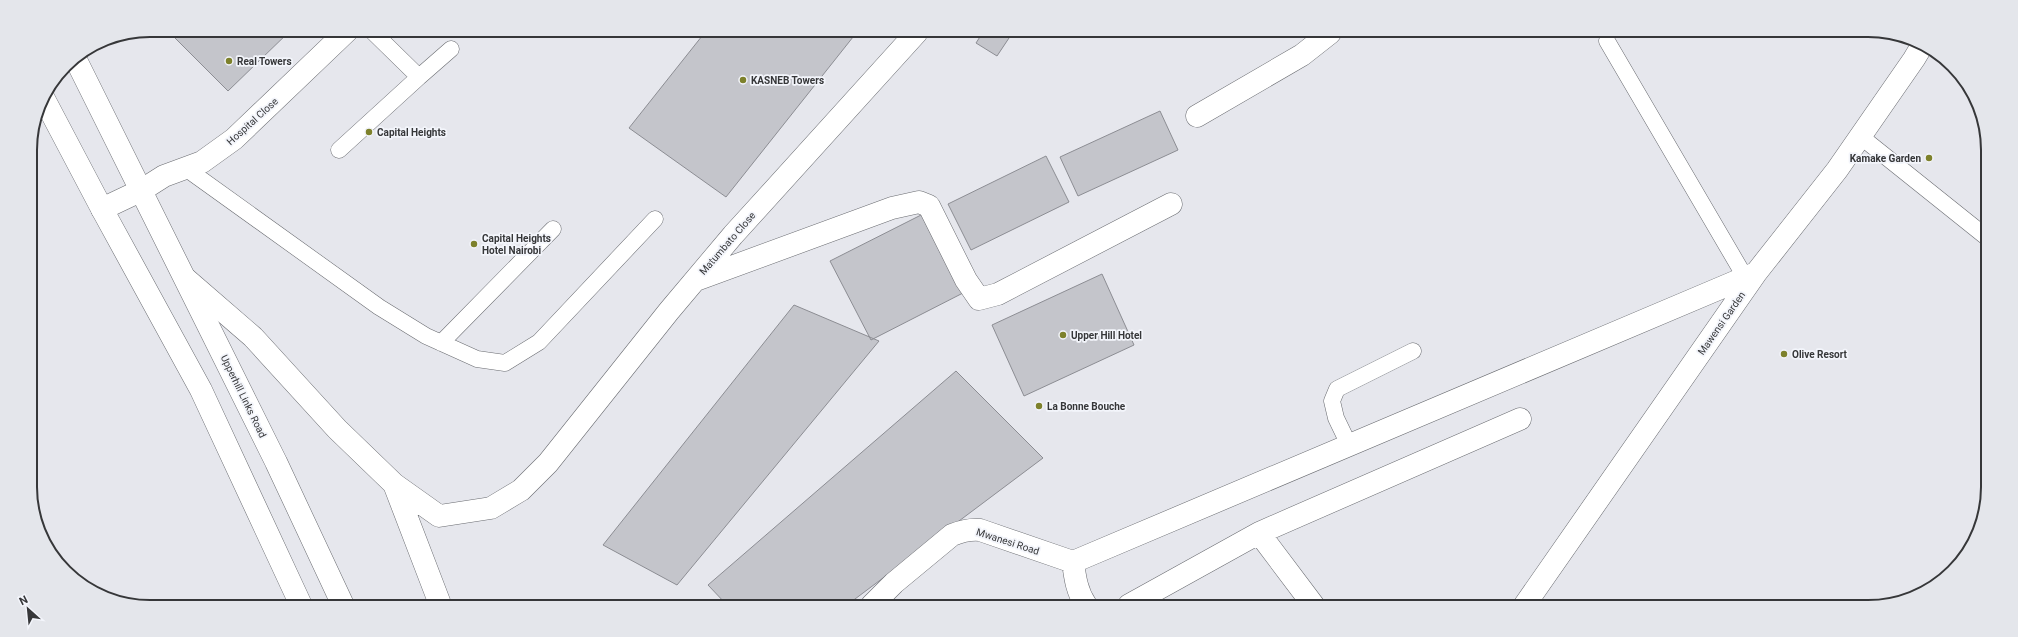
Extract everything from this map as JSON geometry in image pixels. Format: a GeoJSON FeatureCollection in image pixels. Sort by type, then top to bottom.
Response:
{"type":"FeatureCollection","features":[{"type":"Feature","properties":{"kind":"street","name":"Hospital Close"},"geometry":{"type":"LineString","coordinates":[[102,209],[142,190],[157,180],[184,167],[202,162],[234,139],[341,37]]}},
{"type":"Feature","properties":{"kind":"street","name":"Matumbato Close"},"geometry":{"type":"LineString","coordinates":[[186,278],[253,337],[338,429],[394,484],[439,516],[490,508],[521,490],[548,463],[695,280],[913,37]]}},
{"type":"Feature","properties":{"kind":"street"},"geometry":{"type":"LineString","coordinates":[[1197,116],[1302,55],[1325,37]]}},
{"type":"Feature","properties":{"kind":"street","name":"Mawensi Garden"},"geometry":{"type":"LineString","coordinates":[[1528,600],[1750,275],[1837,170],[1920,50]]}},
{"type":"Feature","properties":{"kind":"street"},"geometry":{"type":"LineString","coordinates":[[78,63],[142,190]]}},
{"type":"Feature","properties":{"kind":"street"},"geometry":{"type":"LineString","coordinates":[[47,105],[201,390],[299,600]]}},
{"type":"Feature","properties":{"kind":"street","name":"Upperhill Links Road"},"geometry":{"type":"LineString","coordinates":[[142,190],[276,462],[340,600]]}},
{"type":"Feature","properties":{"kind":"street"},"geometry":{"type":"LineString","coordinates":[[695,280],[892,208],[919,202],[930,206],[966,280],[979,299],[998,294],[1171,204]]}},
{"type":"Feature","properties":{"kind":"street"},"geometry":{"type":"LineString","coordinates":[[1082,600],[1075,581],[1073,562],[1750,275]]}},
{"type":"Feature","properties":{"kind":"street"},"geometry":{"type":"LineString","coordinates":[[1138,600],[1259,533],[1520,419]]}},
{"type":"Feature","properties":{"kind":"street"},"geometry":{"type":"LineString","coordinates":[[394,484],[438,600]]}},
{"type":"Feature","properties":{"kind":"street","name":"Mwanesi Road"},"geometry":{"type":"LineString","coordinates":[[877,600],[894,583],[952,535],[972,529],[980,530],[1073,562]]}},
{"type":"Feature","properties":{"kind":"street"},"geometry":{"type":"LineString","coordinates":[[1259,533],[1309,600]]}},
{"type":"Feature","properties":{"kind":"lane"},"geometry":{"type":"LineString","coordinates":[[379,37],[419,78]]}},
{"type":"Feature","properties":{"kind":"lane"},"geometry":{"type":"LineString","coordinates":[[1608,42],[1750,275]]}},
{"type":"Feature","properties":{"kind":"lane"},"geometry":{"type":"LineString","coordinates":[[339,150],[451,49]]}},
{"type":"Feature","properties":{"kind":"lane"},"geometry":{"type":"LineString","coordinates":[[1860,136],[1981,233]]}},
{"type":"Feature","properties":{"kind":"lane"},"geometry":{"type":"LineString","coordinates":[[184,167],[379,307],[426,336],[441,344],[477,358],[505,363],[539,342],[655,219]]}},
{"type":"Feature","properties":{"kind":"lane"},"geometry":{"type":"LineString","coordinates":[[441,344],[553,229]]}},
{"type":"Feature","properties":{"kind":"lane"},"geometry":{"type":"LineString","coordinates":[[1349,445],[1336,418],[1332,401],[1337,389],[1413,351]]}},
{"type":"Feature","properties":{"kind":"building","name":"Real Towers"},"geometry":{"type":"Polygon","coordinates":[[[174,37],[284,37],[228,91],[174,37]]]}},
{"type":"Feature","properties":{"kind":"building","name":"KASNEB Towers"},"geometry":{"type":"Polygon","coordinates":[[[701,37],[853,37],[726,197],[629,128],[701,37]]]}},
{"type":"Feature","properties":{"kind":"building"},"geometry":{"type":"Polygon","coordinates":[[[980,37],[1010,37],[997,56],[976,43],[980,37]]]}},
{"type":"Feature","properties":{"kind":"building"},"geometry":{"type":"Polygon","coordinates":[[[1160,111],[1178,150],[1078,196],[1060,157],[1160,111]]]}},
{"type":"Feature","properties":{"kind":"building"},"geometry":{"type":"Polygon","coordinates":[[[1046,156],[1069,202],[971,250],[948,204],[1046,156]]]}},
{"type":"Feature","properties":{"kind":"building"},"geometry":{"type":"Polygon","coordinates":[[[923,214],[963,293],[871,340],[830,261],[923,214]]]}},
{"type":"Feature","properties":{"kind":"building","name":"Upper Hill Hotel"},"geometry":{"type":"Polygon","coordinates":[[[1102,274],[1134,345],[1024,396],[992,325],[1102,274]]]}},
{"type":"Feature","properties":{"kind":"building"},"geometry":{"type":"Polygon","coordinates":[[[794,305],[879,341],[677,585],[603,545],[794,305]]]}},
{"type":"Feature","properties":{"kind":"building"},"geometry":{"type":"Polygon","coordinates":[[[956,371],[1043,458],[854,600],[722,600],[708,585],[956,371]]]}},
{"type":"Feature","properties":{"kind":"place","name":"Real Towers"},"geometry":{"type":"Point","coordinates":[229,61]}},
{"type":"Feature","properties":{"kind":"place","name":"KASNEB Towers"},"geometry":{"type":"Point","coordinates":[743,80]}},
{"type":"Feature","properties":{"kind":"place","name":"Capital Heights"},"geometry":{"type":"Point","coordinates":[369,132]}},
{"type":"Feature","properties":{"kind":"place","name":"Kamake Garden"},"geometry":{"type":"Point","coordinates":[1929,158]}},
{"type":"Feature","properties":{"kind":"place","name":"Capital Heights Hotel Nairobi"},"geometry":{"type":"Point","coordinates":[474,244]}},
{"type":"Feature","properties":{"kind":"place","name":"Upper Hill Hotel"},"geometry":{"type":"Point","coordinates":[1063,335]}},
{"type":"Feature","properties":{"kind":"place","name":"Olive Resort"},"geometry":{"type":"Point","coordinates":[1784,354]}},
{"type":"Feature","properties":{"kind":"place","name":"La Bonne Bouche"},"geometry":{"type":"Point","coordinates":[1039,406]}}]}
